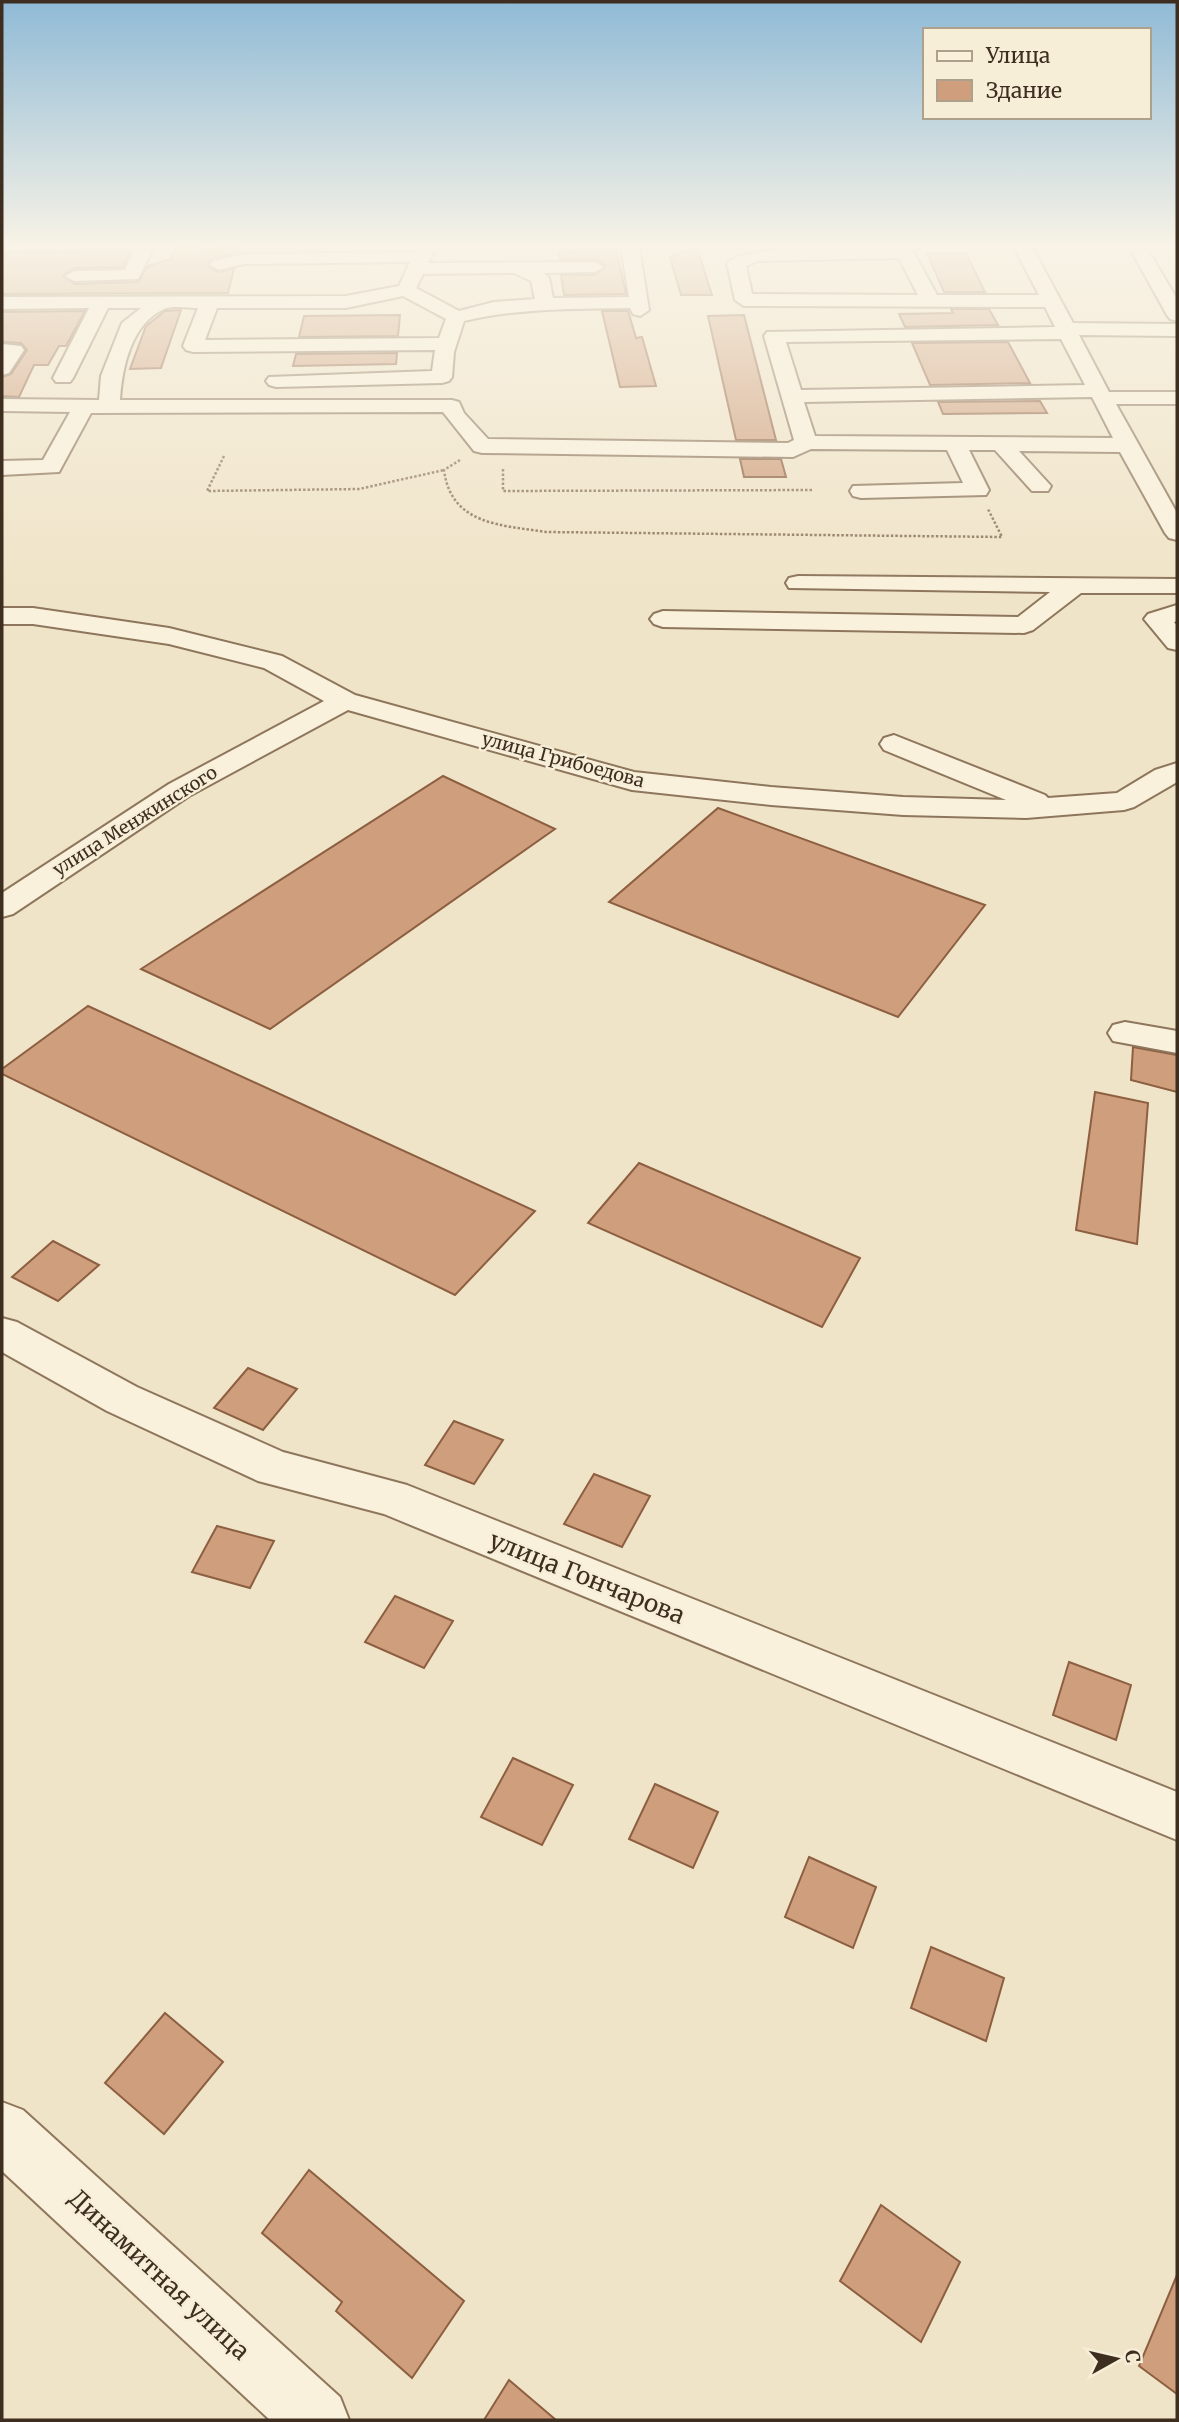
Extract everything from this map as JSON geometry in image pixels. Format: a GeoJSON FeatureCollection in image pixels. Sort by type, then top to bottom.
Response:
{"type":"FeatureCollection","features":[{"type":"Feature","properties":{"kind":"street"},"geometry":{"type":"LineString","coordinates":[[63,377],[72,360]]}},
{"type":"Feature","properties":{"kind":"street"},"geometry":{"type":"LineString","coordinates":[[114,392],[111,376],[117,360]]}},
{"type":"Feature","properties":{"kind":"street"},"geometry":{"type":"LineString","coordinates":[[445,360],[442,377],[454,414],[482,446],[793,450],[806,442],[1127,445]]}},
{"type":"Feature","properties":{"kind":"street"},"geometry":{"type":"LineString","coordinates":[[781,360],[806,442]]}},
{"type":"Feature","properties":{"kind":"street"},"geometry":{"type":"LineString","coordinates":[[1082,360],[1177,533]]}},
{"type":"Feature","properties":{"kind":"street"},"geometry":{"type":"LineString","coordinates":[[262,382],[442,377]]}},
{"type":"Feature","properties":{"kind":"street"},"geometry":{"type":"LineString","coordinates":[[2,405],[84,406],[114,392],[199,408],[452,405]]}},
{"type":"Feature","properties":{"kind":"street"},"geometry":{"type":"LineString","coordinates":[[792,396],[1100,394],[1177,398]]}},
{"type":"Feature","properties":{"kind":"street"},"geometry":{"type":"LineString","coordinates":[[2,468],[51,467],[84,406]]}},
{"type":"Feature","properties":{"kind":"street"},"geometry":{"type":"LineString","coordinates":[[861,491],[978,490],[955,443]]}},
{"type":"Feature","properties":{"kind":"street"},"geometry":{"type":"LineString","coordinates":[[1001,444],[1040,486]]}},
{"type":"Feature","properties":{"kind":"street"},"geometry":{"type":"LineString","coordinates":[[798,583],[1177,586]]}},
{"type":"Feature","properties":{"kind":"street"},"geometry":{"type":"LineString","coordinates":[[663,619],[1024,625],[1075,585]]}},
{"type":"Feature","properties":{"kind":"street"},"geometry":{"type":"LineString","coordinates":[[1177,613],[1157,619],[1177,642]]}},
{"type":"Feature","properties":{"kind":"street","name":"улица Грибоедова"},"geometry":{"type":"LineString","coordinates":[[2,616],[46,618],[169,636],[272,662],[345,701],[632,781],[771,796],[903,806],[1026,809],[1124,801],[1165,776],[1177,772]]}},
{"type":"Feature","properties":{"kind":"street","name":"улица Менжинского"},"geometry":{"type":"LineString","coordinates":[[2,907],[179,790],[345,701]]}},
{"type":"Feature","properties":{"kind":"street"},"geometry":{"type":"LineString","coordinates":[[894,744],[1050,807]]}},
{"type":"Feature","properties":{"kind":"street"},"geometry":{"type":"LineString","coordinates":[[1125,1033],[1177,1042]]}},
{"type":"Feature","properties":{"kind":"street","name":"улица Гончарова"},"geometry":{"type":"LineString","coordinates":[[2,1333],[122,1399],[274,1468],[391,1498],[1177,1816]]}},
{"type":"Feature","properties":{"kind":"street","name":"Динамитная улица"},"geometry":{"type":"LineString","coordinates":[[2,2131],[317,2420]]}},
{"type":"Feature","properties":{"kind":"path"},"geometry":{"type":"LineString","coordinates":[[224,456],[207,491],[359,489],[444,470],[482,446],[503,469],[503,491],[813,490]]}},
{"type":"Feature","properties":{"kind":"path"},"geometry":{"type":"LineString","coordinates":[[444,470],[448,494],[467,513],[499,524],[546,532],[1002,537],[978,490]]}},
{"type":"Feature","properties":{"kind":"building"},"geometry":{"type":"Polygon","coordinates":[[[20,360],[51,360],[48,365],[34,365],[19,397],[2,396],[2,377],[11,374],[20,360]]]}},
{"type":"Feature","properties":{"kind":"building"},"geometry":{"type":"Polygon","coordinates":[[[133,360],[164,360],[161,368],[130,369],[133,360]]]}},
{"type":"Feature","properties":{"kind":"building"},"geometry":{"type":"Polygon","coordinates":[[[294,360],[396,360],[396,364],[293,366],[294,360]]]}},
{"type":"Feature","properties":{"kind":"building"},"geometry":{"type":"Polygon","coordinates":[[[614,360],[649,360],[656,386],[620,387],[614,360]]]}},
{"type":"Feature","properties":{"kind":"building"},"geometry":{"type":"Polygon","coordinates":[[[718,360],[756,360],[776,440],[736,440],[718,360]]]}},
{"type":"Feature","properties":{"kind":"building"},"geometry":{"type":"Polygon","coordinates":[[[919,360],[1018,360],[1030,383],[930,385],[919,360]]]}},
{"type":"Feature","properties":{"kind":"building"},"geometry":{"type":"Polygon","coordinates":[[[1040,401],[1047,413],[943,414],[938,402],[1040,401]]]}},
{"type":"Feature","properties":{"kind":"building"},"geometry":{"type":"Polygon","coordinates":[[[740,459],[781,459],[786,477],[744,477],[740,459]]]}},
{"type":"Feature","properties":{"kind":"building"},"geometry":{"type":"Polygon","coordinates":[[[443,776],[555,829],[270,1029],[141,969],[443,776]]]}},
{"type":"Feature","properties":{"kind":"building"},"geometry":{"type":"Polygon","coordinates":[[[718,808],[985,905],[898,1017],[609,902],[718,808]]]}},
{"type":"Feature","properties":{"kind":"building"},"geometry":{"type":"Polygon","coordinates":[[[88,1006],[535,1211],[455,1295],[2,1074],[2,1069],[88,1006]]]}},
{"type":"Feature","properties":{"kind":"building"},"geometry":{"type":"Polygon","coordinates":[[[1133,1047],[1177,1055],[1177,1092],[1131,1080],[1133,1047]]]}},
{"type":"Feature","properties":{"kind":"building"},"geometry":{"type":"Polygon","coordinates":[[[1095,1092],[1148,1103],[1137,1244],[1076,1230],[1095,1092]]]}},
{"type":"Feature","properties":{"kind":"building"},"geometry":{"type":"Polygon","coordinates":[[[639,1163],[860,1258],[822,1327],[588,1223],[639,1163]]]}},
{"type":"Feature","properties":{"kind":"building"},"geometry":{"type":"Polygon","coordinates":[[[53,1241],[99,1265],[58,1301],[12,1277],[53,1241]]]}},
{"type":"Feature","properties":{"kind":"building"},"geometry":{"type":"Polygon","coordinates":[[[248,1368],[297,1389],[263,1430],[214,1408],[248,1368]]]}},
{"type":"Feature","properties":{"kind":"building"},"geometry":{"type":"Polygon","coordinates":[[[454,1421],[503,1440],[474,1484],[425,1465],[454,1421]]]}},
{"type":"Feature","properties":{"kind":"building"},"geometry":{"type":"Polygon","coordinates":[[[594,1474],[650,1496],[622,1547],[564,1524],[594,1474]]]}},
{"type":"Feature","properties":{"kind":"building"},"geometry":{"type":"Polygon","coordinates":[[[217,1526],[274,1541],[250,1588],[192,1572],[217,1526]]]}},
{"type":"Feature","properties":{"kind":"building"},"geometry":{"type":"Polygon","coordinates":[[[395,1596],[453,1621],[424,1668],[365,1642],[395,1596]]]}},
{"type":"Feature","properties":{"kind":"building"},"geometry":{"type":"Polygon","coordinates":[[[1069,1662],[1131,1685],[1116,1740],[1053,1715],[1069,1662]]]}},
{"type":"Feature","properties":{"kind":"building"},"geometry":{"type":"Polygon","coordinates":[[[513,1758],[573,1785],[542,1845],[481,1817],[513,1758]]]}},
{"type":"Feature","properties":{"kind":"building"},"geometry":{"type":"Polygon","coordinates":[[[655,1784],[718,1812],[693,1868],[629,1839],[655,1784]]]}},
{"type":"Feature","properties":{"kind":"building"},"geometry":{"type":"Polygon","coordinates":[[[809,1857],[876,1887],[853,1948],[785,1917],[809,1857]]]}},
{"type":"Feature","properties":{"kind":"building"},"geometry":{"type":"Polygon","coordinates":[[[931,1947],[1004,1978],[986,2041],[911,2008],[931,1947]]]}},
{"type":"Feature","properties":{"kind":"building"},"geometry":{"type":"Polygon","coordinates":[[[165,2013],[223,2062],[164,2134],[105,2083],[165,2013]]]}},
{"type":"Feature","properties":{"kind":"building"},"geometry":{"type":"Polygon","coordinates":[[[309,2170],[464,2301],[412,2378],[336,2311],[342,2302],[262,2233],[309,2170]]]}},
{"type":"Feature","properties":{"kind":"building"},"geometry":{"type":"Polygon","coordinates":[[[881,2205],[960,2262],[921,2342],[840,2281],[881,2205]]]}},
{"type":"Feature","properties":{"kind":"building"},"geometry":{"type":"Polygon","coordinates":[[[1177,2275],[1177,2394],[1139,2366],[1177,2275]]]}},
{"type":"Feature","properties":{"kind":"building"},"geometry":{"type":"Polygon","coordinates":[[[509,2380],[556,2420],[484,2420],[509,2380]]]}}]}
